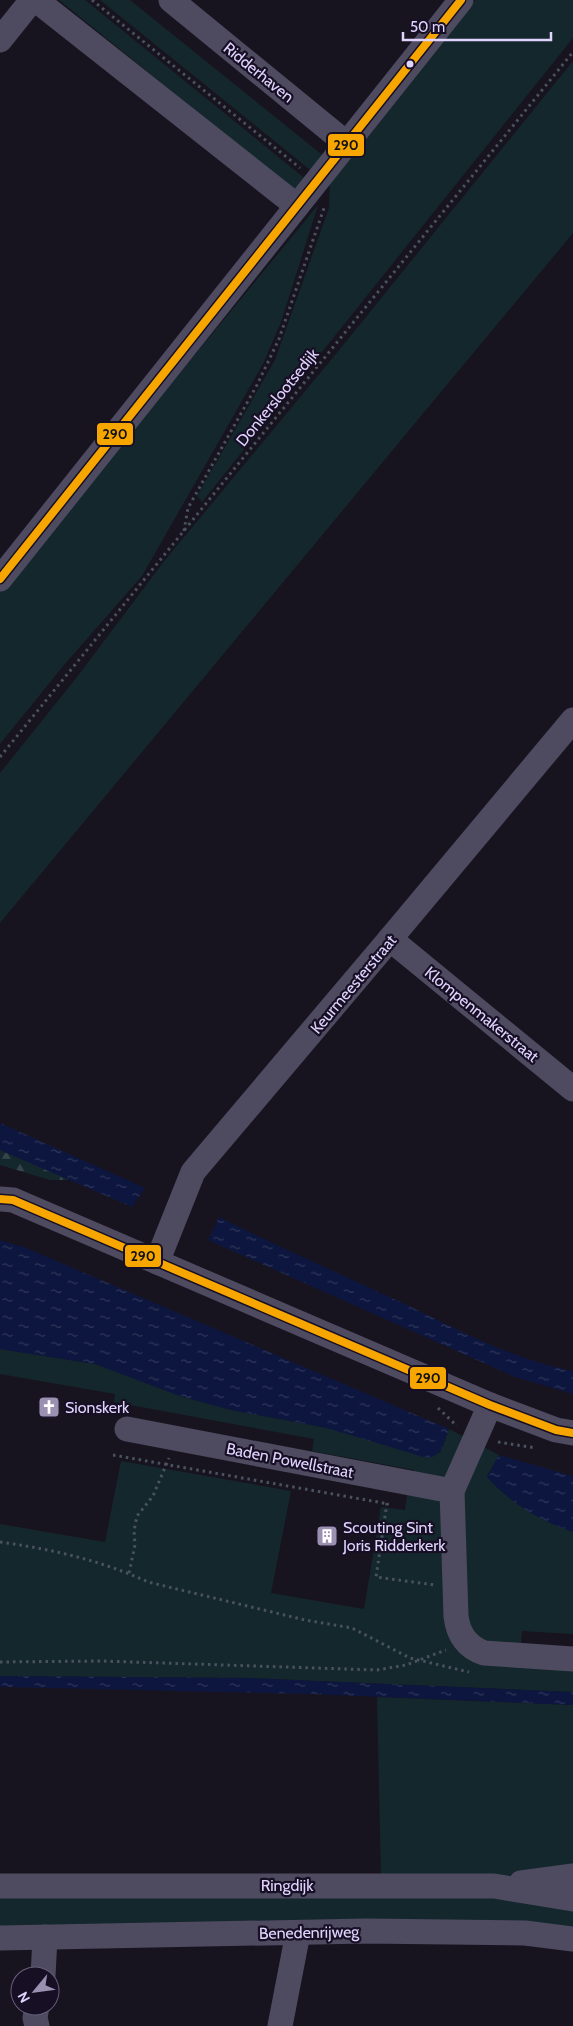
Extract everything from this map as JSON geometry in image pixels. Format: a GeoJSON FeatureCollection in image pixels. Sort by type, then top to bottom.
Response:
{"type":"FeatureCollection","features":[{"type":"Feature","properties":{"kind":"street"},"geometry":{"type":"LineString","coordinates":[[0,40],[34,0],[297,206]]}},
{"type":"Feature","properties":{"kind":"street","name":"Ridderhaven"},"geometry":{"type":"LineString","coordinates":[[171,0],[346,144]]}},
{"type":"Feature","properties":{"kind":"street"},"geometry":{"type":"LineString","coordinates":[[0,579],[461,0]]}},
{"type":"Feature","properties":{"kind":"street","name":"Keurmeesterstraat"},"geometry":{"type":"LineString","coordinates":[[157,1262],[193,1172],[573,720]]}},
{"type":"Feature","properties":{"kind":"street","name":"Klompenmakerstraat"},"geometry":{"type":"LineString","coordinates":[[390,940],[573,1089]]}},
{"type":"Feature","properties":{"kind":"street"},"geometry":{"type":"LineString","coordinates":[[0,1199],[12,1200],[490,1405],[556,1430],[573,1434]]}},
{"type":"Feature","properties":{"kind":"street"},"geometry":{"type":"LineString","coordinates":[[490,1405],[452,1492],[454,1588],[457,1624],[463,1638],[478,1651],[484,1653],[573,1659]]}},
{"type":"Feature","properties":{"kind":"street","name":"Baden Powellstraat"},"geometry":{"type":"LineString","coordinates":[[127,1429],[452,1492]]}},
{"type":"Feature","properties":{"kind":"street"},"geometry":{"type":"LineString","coordinates":[[494,1886],[573,1876]]}},
{"type":"Feature","properties":{"kind":"street","name":"Ringdijk"},"geometry":{"type":"LineString","coordinates":[[0,1886],[494,1886],[573,1899]]}},
{"type":"Feature","properties":{"kind":"street","name":"Benedenrijweg"},"geometry":{"type":"LineString","coordinates":[[0,1938],[366,1931],[525,1933],[573,1939]]}},
{"type":"Feature","properties":{"kind":"street"},"geometry":{"type":"LineString","coordinates":[[280,2026],[298,1933]]}},
{"type":"Feature","properties":{"kind":"street"},"geometry":{"type":"LineString","coordinates":[[44,1966],[45,1937]]}},
{"type":"Feature","properties":{"kind":"path","name":"Donkerslootsedijk"},"geometry":{"type":"LineString","coordinates":[[0,757],[573,52]]}},
{"type":"Feature","properties":{"kind":"path"},"geometry":{"type":"LineString","coordinates":[[129,1573],[135,1545],[134,1531],[137,1516],[142,1507],[153,1496],[167,1465],[172,1438]]}},
{"type":"Feature","properties":{"kind":"path"},"geometry":{"type":"LineString","coordinates":[[113,1455],[397,1505]]}},
{"type":"Feature","properties":{"kind":"path"},"geometry":{"type":"LineString","coordinates":[[387,1503],[376,1577],[454,1588]]}},
{"type":"Feature","properties":{"kind":"path"},"geometry":{"type":"LineString","coordinates":[[0,1542],[51,1549],[89,1559],[148,1582],[305,1620],[352,1628],[410,1658],[473,1673]]}},
{"type":"Feature","properties":{"kind":"path"},"geometry":{"type":"LineString","coordinates":[[0,1662],[101,1661],[377,1670],[406,1666],[444,1651],[463,1638]]}},
{"type":"Feature","properties":{"kind":"green space"},"geometry":{"type":"Polygon","coordinates":[[[59,0],[85,0],[308,181],[295,191],[59,0]]]}},
{"type":"Feature","properties":{"kind":"green space"},"geometry":{"type":"Polygon","coordinates":[[[100,0],[130,0],[326,158],[314,173],[100,0]]]}},
{"type":"Feature","properties":{"kind":"green space"},"geometry":{"type":"Polygon","coordinates":[[[475,0],[573,0],[573,38],[202,502],[197,496],[275,360],[329,208],[330,179],[475,0]]]}},
{"type":"Feature","properties":{"kind":"green space"},"geometry":{"type":"Polygon","coordinates":[[[573,61],[573,233],[0,923],[0,773],[77,677],[165,560],[340,349],[573,61]]]}},
{"type":"Feature","properties":{"kind":"green space"},"geometry":{"type":"Polygon","coordinates":[[[318,205],[281,322],[263,364],[142,576],[64,665],[0,744],[0,592],[318,205]]]}},
{"type":"Feature","properties":{"kind":"green space"},"geometry":{"type":"Polygon","coordinates":[[[0,1150],[70,1180],[50,1180],[0,1165],[0,1150]]]}},
{"type":"Feature","properties":{"kind":"green space"},"geometry":{"type":"Polygon","coordinates":[[[0,1349],[95,1364],[180,1396],[231,1410],[327,1428],[440,1453],[449,1429],[499,1455],[487,1476],[496,1486],[526,1510],[573,1532],[573,1634],[522,1631],[521,1643],[573,1647],[573,1692],[249,1678],[0,1676],[0,1524],[105,1542],[121,1461],[291,1491],[271,1593],[364,1609],[381,1507],[405,1510],[408,1489],[414,1470],[312,1451],[314,1439],[114,1402],[115,1394],[0,1374],[0,1349]]]}},
{"type":"Feature","properties":{"kind":"green space"},"geometry":{"type":"Polygon","coordinates":[[[377,1697],[573,1705],[573,1893],[381,1877],[377,1697]]]}},
{"type":"Feature","properties":{"kind":"green space"},"geometry":{"type":"Polygon","coordinates":[[[434,1891],[573,1906],[573,1931],[0,1928],[0,1895],[434,1891]]]}},
{"type":"Feature","properties":{"kind":"water"},"geometry":{"type":"Polygon","coordinates":[[[0,1123],[145,1188],[132,1207],[0,1150],[0,1123]]]}},
{"type":"Feature","properties":{"kind":"water"},"geometry":{"type":"Polygon","coordinates":[[[219,1217],[481,1341],[549,1366],[573,1371],[573,1394],[515,1377],[208,1240],[219,1217]]]}},
{"type":"Feature","properties":{"kind":"water"},"geometry":{"type":"Polygon","coordinates":[[[0,1240],[24,1247],[449,1429],[442,1448],[432,1457],[427,1458],[327,1428],[231,1410],[180,1396],[95,1364],[0,1349],[0,1240]]]}},
{"type":"Feature","properties":{"kind":"water"},"geometry":{"type":"Polygon","coordinates":[[[499,1455],[573,1476],[573,1532],[537,1517],[526,1510],[487,1477],[499,1455]]]}},
{"type":"Feature","properties":{"kind":"water"},"geometry":{"type":"Polygon","coordinates":[[[0,1676],[249,1678],[573,1692],[573,1705],[311,1694],[0,1687],[0,1676]]]}},
{"type":"Feature","properties":{"kind":"transit line","name":"290"},"geometry":{"type":"LineString","coordinates":[[0,579],[461,0]]}},
{"type":"Feature","properties":{"kind":"transit line","name":"290"},"geometry":{"type":"LineString","coordinates":[[0,1199],[13,1200],[490,1405],[556,1430],[573,1433]]}},
{"type":"Feature","properties":{"kind":"place","name":"Sionskerk"},"geometry":{"type":"Point","coordinates":[49,1407]}},
{"type":"Feature","properties":{"kind":"place","name":"Scouting Sint Joris Ridderkerk"},"geometry":{"type":"Point","coordinates":[327,1536]}}]}
